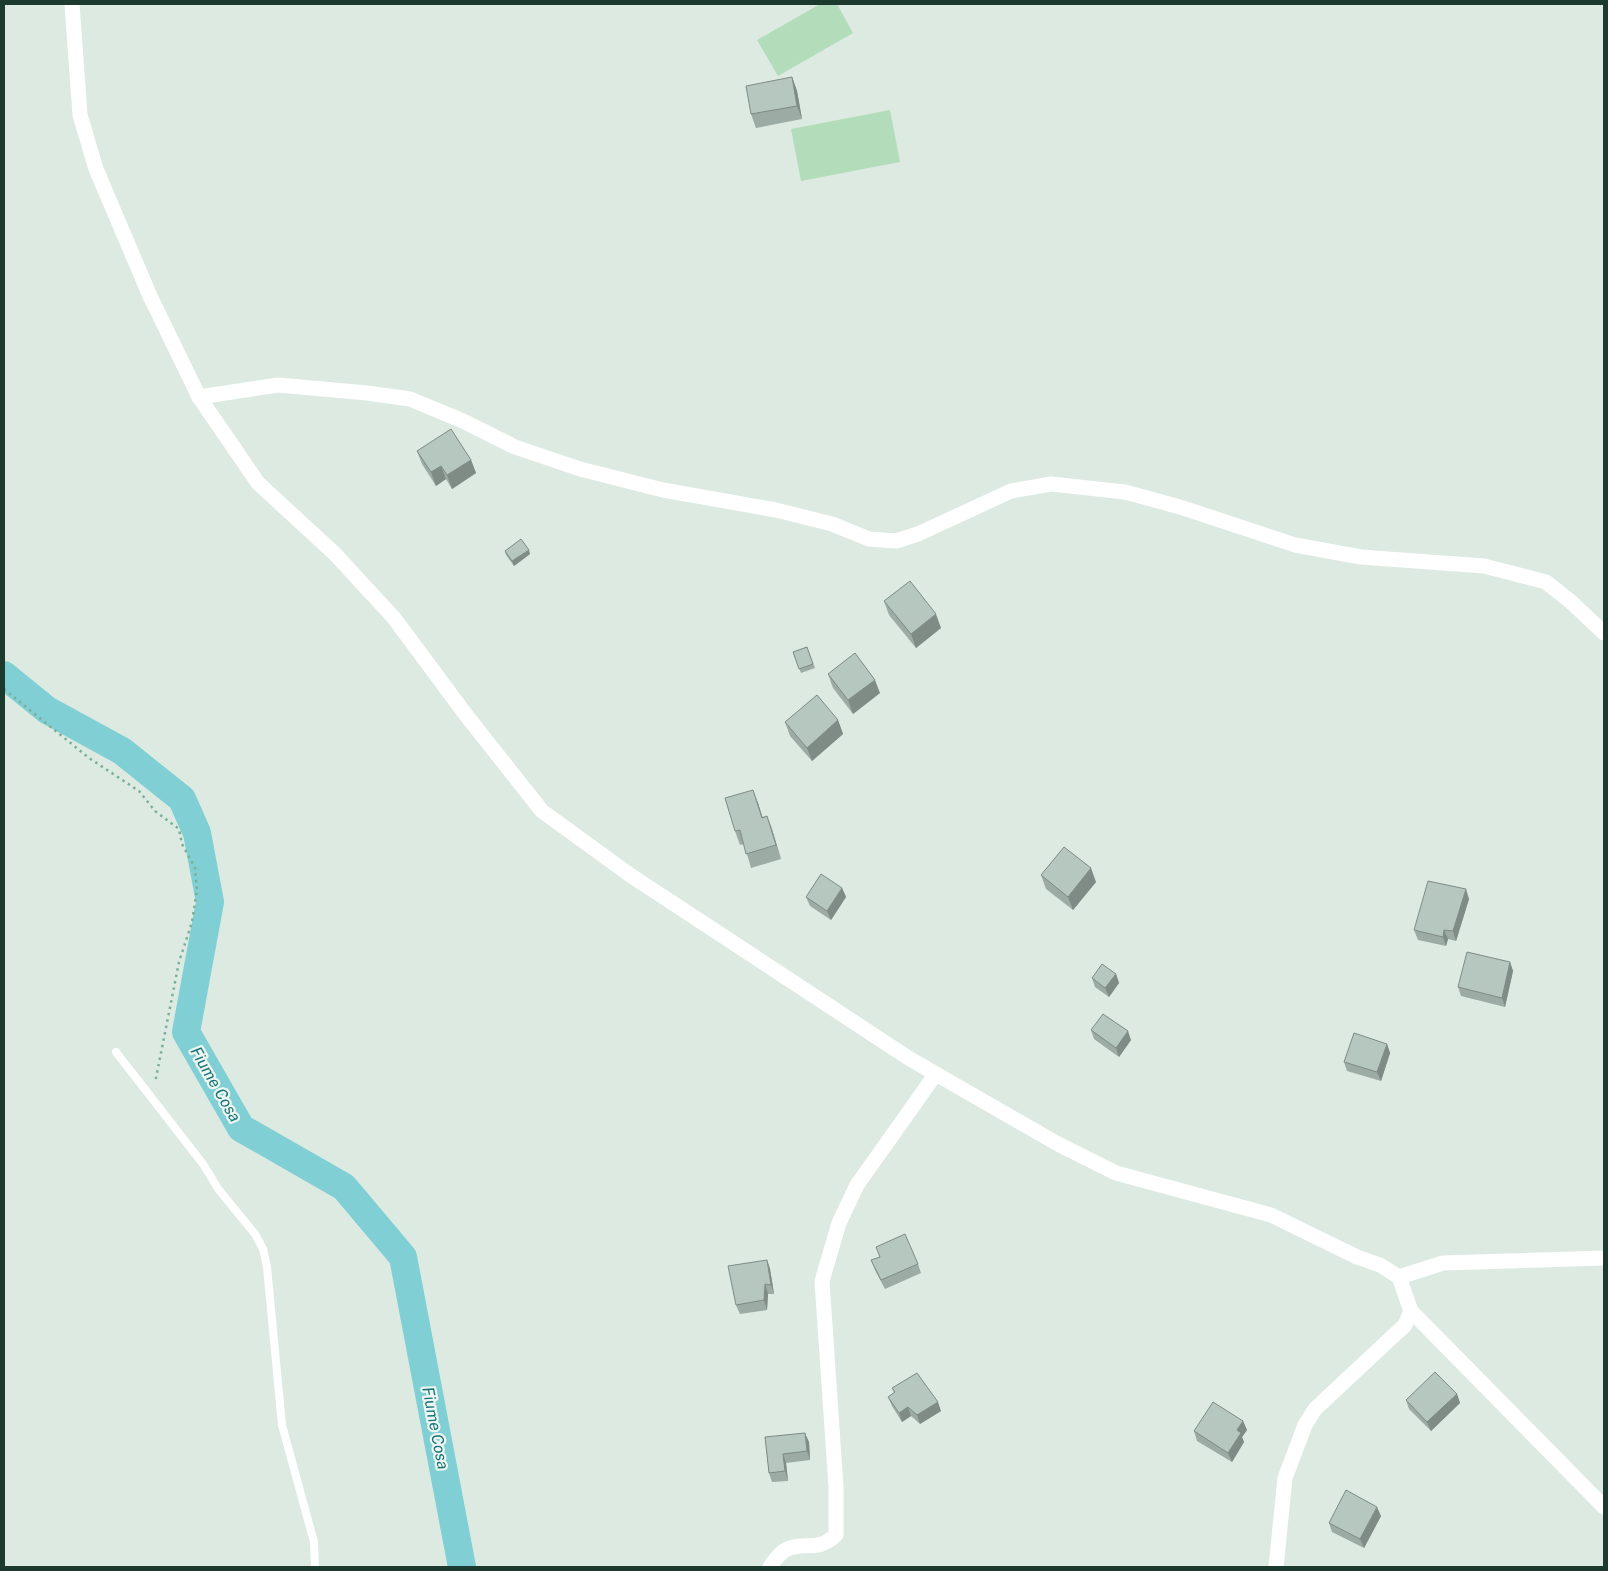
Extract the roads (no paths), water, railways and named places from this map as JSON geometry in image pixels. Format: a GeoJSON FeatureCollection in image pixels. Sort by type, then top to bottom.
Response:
{"type":"FeatureCollection","features":[{"type":"Feature","properties":{"kind":"street"},"geometry":{"type":"LineString","coordinates":[[72,4],[80,115],[96,168],[153,302],[199,397],[258,483],[335,554],[394,618],[466,715],[542,811],[630,875],[935,1075],[1058,1144],[1116,1173],[1272,1214],[1357,1257],[1380,1265],[1399,1277],[1411,1311],[1604,1507]]}},
{"type":"Feature","properties":{"kind":"street"},"geometry":{"type":"LineString","coordinates":[[199,397],[278,385],[410,399],[463,421],[516,447],[580,469],[663,490],[776,510],[832,524],[869,538],[896,541],[918,534],[1010,490],[1051,484],[1125,492],[1295,545],[1361,557],[1484,566],[1546,582],[1570,601],[1604,633]]}},
{"type":"Feature","properties":{"kind":"street"},"geometry":{"type":"LineString","coordinates":[[770,1567],[778,1556],[787,1549],[821,1546],[836,1535],[836,1487],[822,1281],[839,1223],[858,1184],[870,1164],[935,1075]]}},
{"type":"Feature","properties":{"kind":"street"},"geometry":{"type":"LineString","coordinates":[[1399,1277],[1443,1263],[1604,1258]]}},
{"type":"Feature","properties":{"kind":"street"},"geometry":{"type":"LineString","coordinates":[[1276,1567],[1285,1478],[1305,1425],[1315,1409],[1405,1325],[1411,1311]]}},
{"type":"Feature","properties":{"kind":"lane"},"geometry":{"type":"LineString","coordinates":[[116,1052],[204,1164],[219,1190],[255,1234],[263,1249],[270,1287],[282,1425],[314,1542],[316,1567]]}},
{"type":"Feature","properties":{"kind":"waterway","name":"Fiume Cosa"},"geometry":{"type":"LineString","coordinates":[[4,675],[47,710],[122,751],[182,799],[197,833],[210,902],[186,1032],[241,1128],[344,1187],[403,1257],[462,1567]]}}]}
